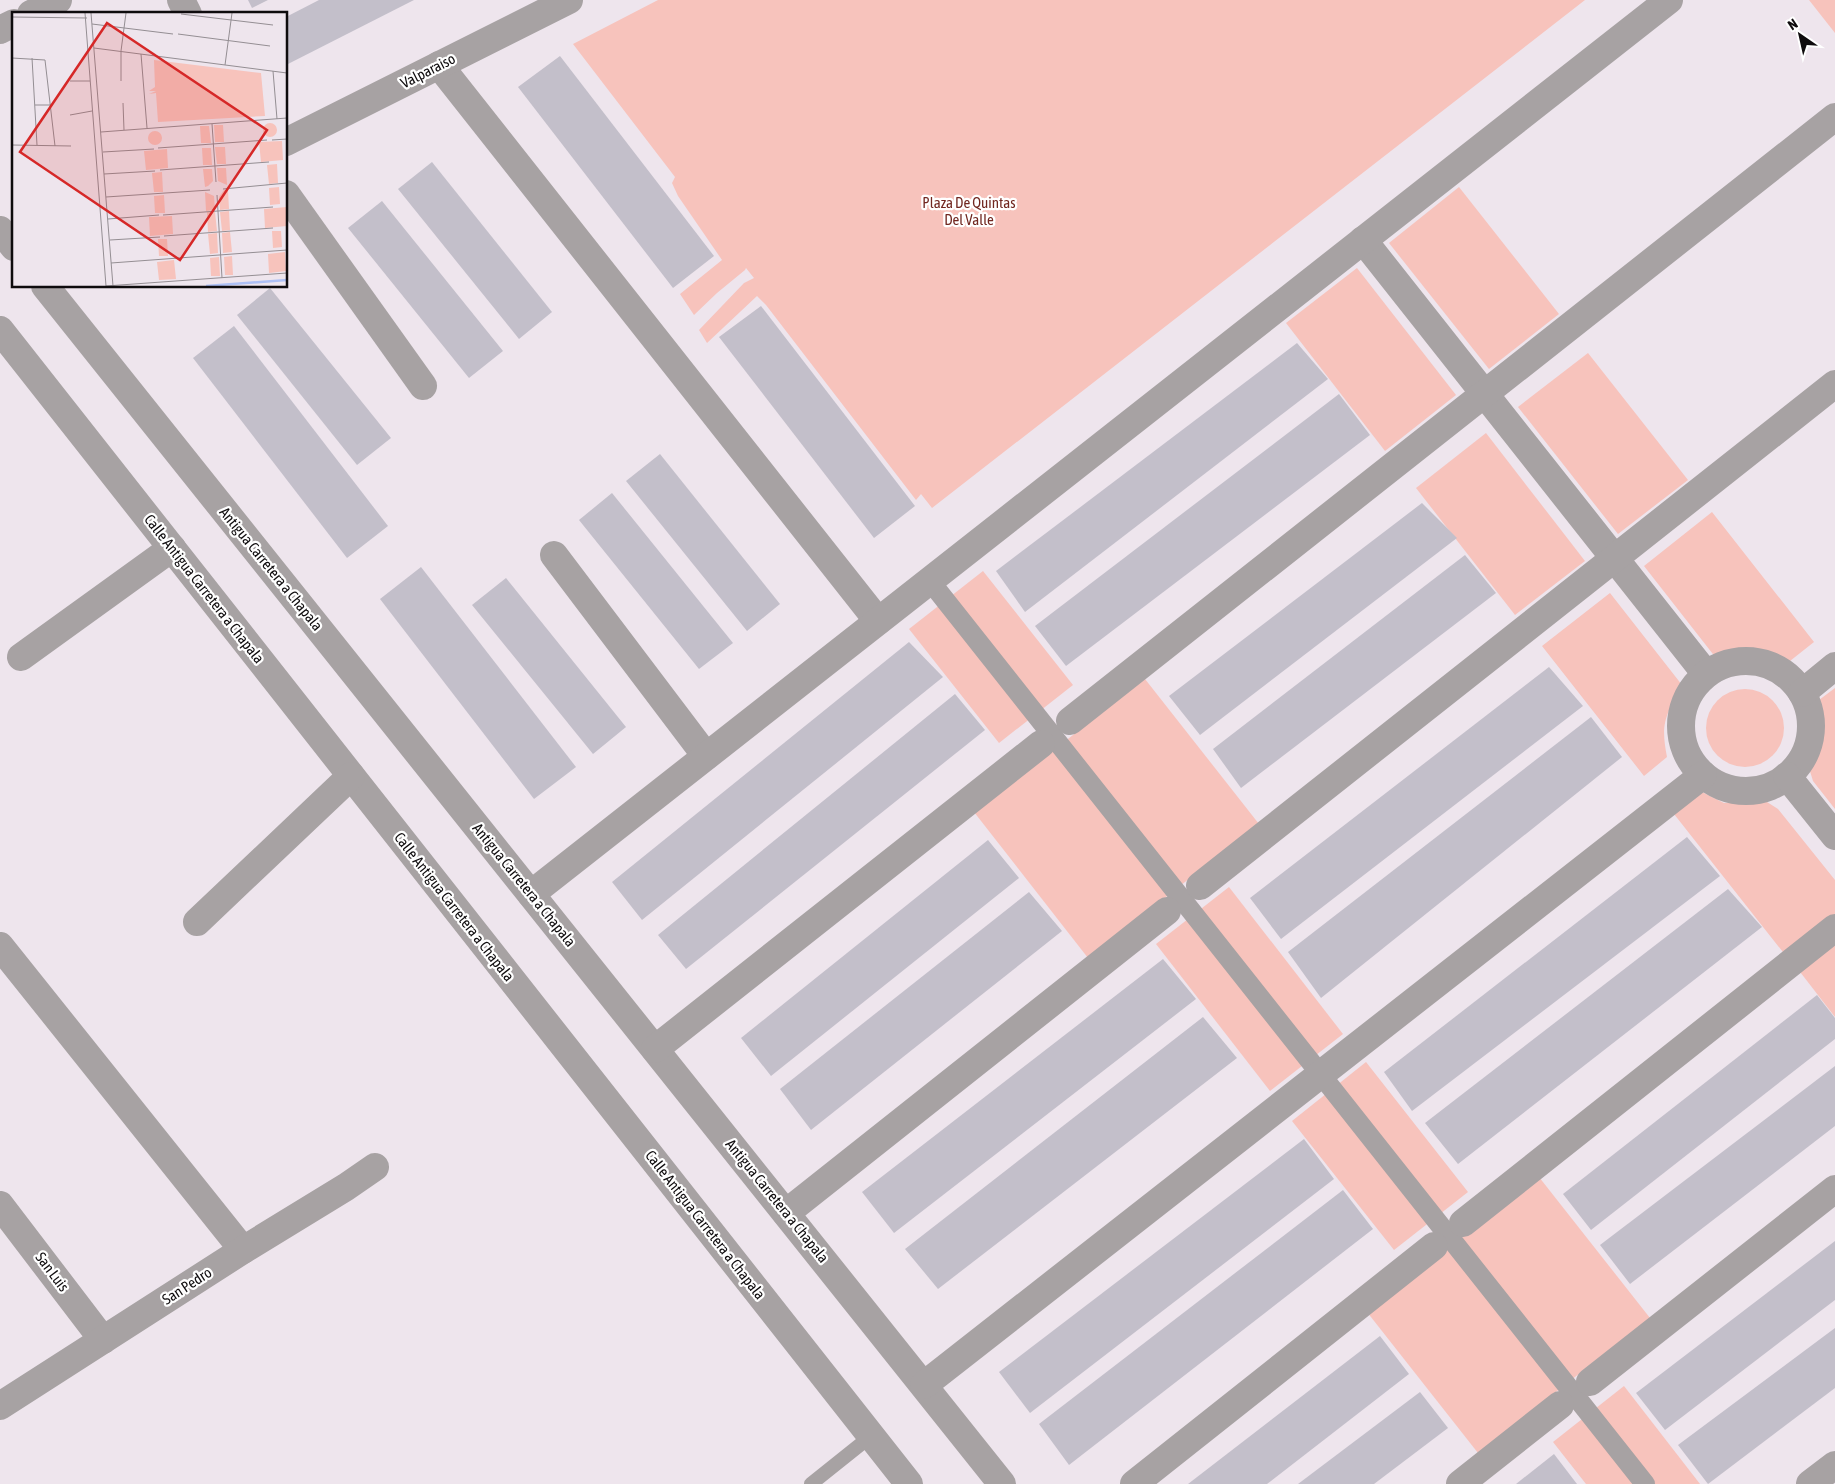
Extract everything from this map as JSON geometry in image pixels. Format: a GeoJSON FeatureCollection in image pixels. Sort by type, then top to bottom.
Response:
{"type":"FeatureCollection","features":[{"type":"Feature","properties":{"kind":"street"},"geometry":{"type":"LineString","coordinates":[[35,12],[58,0]]}},
{"type":"Feature","properties":{"kind":"street"},"geometry":{"type":"LineString","coordinates":[[181,0],[187,12]]}},
{"type":"Feature","properties":{"kind":"street","name":"Valparaiso"},"geometry":{"type":"LineString","coordinates":[[288,141],[569,0]]}},
{"type":"Feature","properties":{"kind":"street"},"geometry":{"type":"LineString","coordinates":[[531,894],[1669,0]]}},
{"type":"Feature","properties":{"kind":"street"},"geometry":{"type":"LineString","coordinates":[[0,30],[12,24]]}},
{"type":"Feature","properties":{"kind":"street"},"geometry":{"type":"LineString","coordinates":[[439,66],[878,622]]}},
{"type":"Feature","properties":{"kind":"street"},"geometry":{"type":"LineString","coordinates":[[1070,721],[1835,117]]}},
{"type":"Feature","properties":{"kind":"street"},"geometry":{"type":"LineString","coordinates":[[288,197],[423,386]]}},
{"type":"Feature","properties":{"kind":"street"},"geometry":{"type":"LineString","coordinates":[[0,230],[12,245]]}},
{"type":"Feature","properties":{"kind":"street"},"geometry":{"type":"LineString","coordinates":[[1363,240],[1706,674]]}},
{"type":"Feature","properties":{"kind":"street","name":"Antigua Carretera a Chapala"},"geometry":{"type":"LineString","coordinates":[[47,288],[1002,1484]]}},
{"type":"Feature","properties":{"kind":"street","name":"Calle Antigua Carretera a Chapala"},"geometry":{"type":"LineString","coordinates":[[0,330],[909,1484]]}},
{"type":"Feature","properties":{"kind":"street"},"geometry":{"type":"LineString","coordinates":[[1200,886],[1835,384]]}},
{"type":"Feature","properties":{"kind":"street"},"geometry":{"type":"LineString","coordinates":[[20,657],[172,548]]}},
{"type":"Feature","properties":{"kind":"street"},"geometry":{"type":"LineString","coordinates":[[554,554],[706,756]]}},
{"type":"Feature","properties":{"kind":"street"},"geometry":{"type":"LineString","coordinates":[[930,581],[1645,1484]]}},
{"type":"Feature","properties":{"kind":"street"},"geometry":{"type":"LineString","coordinates":[[1748,661],[1762,663],[1788,676],[1802,693],[1809,710],[1811,728],[1807,746],[1799,762],[1787,776],[1771,785],[1753,790],[1735,790],[1718,784],[1703,775],[1690,760],[1682,743],[1680,724],[1684,705],[1693,688],[1706,674],[1726,664],[1748,661]]}},
{"type":"Feature","properties":{"kind":"street"},"geometry":{"type":"LineString","coordinates":[[1802,693],[1835,666]]}},
{"type":"Feature","properties":{"kind":"street"},"geometry":{"type":"LineString","coordinates":[[655,1049],[1041,744]]}},
{"type":"Feature","properties":{"kind":"street"},"geometry":{"type":"LineString","coordinates":[[924,1385],[1703,775]]}},
{"type":"Feature","properties":{"kind":"street"},"geometry":{"type":"LineString","coordinates":[[197,922],[350,776]]}},
{"type":"Feature","properties":{"kind":"street"},"geometry":{"type":"LineString","coordinates":[[1787,776],[1835,836]]}},
{"type":"Feature","properties":{"kind":"street"},"geometry":{"type":"LineString","coordinates":[[786,1213],[1167,911]]}},
{"type":"Feature","properties":{"kind":"street"},"geometry":{"type":"LineString","coordinates":[[1463,1223],[1835,928]]}},
{"type":"Feature","properties":{"kind":"street"},"geometry":{"type":"LineString","coordinates":[[0,946],[244,1250]]}},
{"type":"Feature","properties":{"kind":"street","name":"San Pedro"},"geometry":{"type":"LineString","coordinates":[[0,1406],[244,1250],[328,1199],[375,1167]]}},
{"type":"Feature","properties":{"kind":"street"},"geometry":{"type":"LineString","coordinates":[[1590,1382],[1835,1189]]}},
{"type":"Feature","properties":{"kind":"street","name":"San Luis"},"geometry":{"type":"LineString","coordinates":[[0,1205],[103,1340]]}},
{"type":"Feature","properties":{"kind":"street"},"geometry":{"type":"LineString","coordinates":[[1134,1484],[1434,1246]]}},
{"type":"Feature","properties":{"kind":"street"},"geometry":{"type":"LineString","coordinates":[[1460,1484],[1560,1405]]}},
{"type":"Feature","properties":{"kind":"street"},"geometry":{"type":"LineString","coordinates":[[1810,1484],[1835,1465]]}},
{"type":"Feature","properties":{"kind":"lane"},"geometry":{"type":"LineString","coordinates":[[811,1484],[871,1436]]}},
{"type":"Feature","properties":{"kind":"green space","name":"Plaza De Quintas Del Valle"},"geometry":{"type":"Polygon","coordinates":[[[658,0],[1585,0],[932,508],[921,494],[916,500],[766,305],[757,296],[707,343],[699,330],[744,283],[754,278],[746,268],[694,315],[680,294],[722,260],[678,196],[672,183],[675,177],[573,44],[658,0]]]}},
{"type":"Feature","properties":{"kind":"green space"},"geometry":{"type":"Polygon","coordinates":[[[1809,0],[1835,0],[1835,33],[1809,0]]]}},
{"type":"Feature","properties":{"kind":"green space"},"geometry":{"type":"Polygon","coordinates":[[[1459,187],[1559,314],[1489,369],[1389,243],[1459,187]]]}},
{"type":"Feature","properties":{"kind":"green space"},"geometry":{"type":"Polygon","coordinates":[[[1357,268],[1456,395],[1385,451],[1286,323],[1357,268]]]}},
{"type":"Feature","properties":{"kind":"green space"},"geometry":{"type":"Polygon","coordinates":[[[1588,353],[1688,480],[1618,534],[1518,407],[1588,353]]]}},
{"type":"Feature","properties":{"kind":"green space"},"geometry":{"type":"Polygon","coordinates":[[[1486,433],[1585,561],[1515,615],[1416,488],[1486,433]]]}},
{"type":"Feature","properties":{"kind":"green space"},"geometry":{"type":"Polygon","coordinates":[[[1712,512],[1814,642],[1790,661],[1771,652],[1752,649],[1716,658],[1644,566],[1712,512]]]}},
{"type":"Feature","properties":{"kind":"green space"},"geometry":{"type":"Polygon","coordinates":[[[983,571],[1073,685],[999,743],[909,629],[983,571]]]}},
{"type":"Feature","properties":{"kind":"green space"},"geometry":{"type":"Polygon","coordinates":[[[1610,593],[1682,685],[1668,712],[1664,727],[1667,757],[1644,776],[1542,646],[1610,593]]]}},
{"type":"Feature","properties":{"kind":"green space"},"geometry":{"type":"Polygon","coordinates":[[[1145,679],[1259,824],[1088,958],[974,812],[1145,679]]]}},
{"type":"Feature","properties":{"kind":"green space"},"geometry":{"type":"Polygon","coordinates":[[[1835,688],[1835,809],[1813,781],[1809,768],[1820,727],[1815,703],[1835,688]]]}},
{"type":"Feature","properties":{"kind":"green space"},"geometry":{"type":"Polygon","coordinates":[[[1745,689],[1760,692],[1773,700],[1781,713],[1784,728],[1781,743],[1773,756],[1760,764],[1745,767],[1730,764],[1717,756],[1709,743],[1706,728],[1709,713],[1717,700],[1730,692],[1745,689]]]}},
{"type":"Feature","properties":{"kind":"green space"},"geometry":{"type":"Polygon","coordinates":[[[1702,792],[1724,803],[1767,802],[1778,809],[1835,880],[1835,916],[1786,956],[1674,814],[1702,792]]]}},
{"type":"Feature","properties":{"kind":"green space"},"geometry":{"type":"Polygon","coordinates":[[[1229,887],[1343,1034],[1270,1091],[1156,944],[1229,887]]]}},
{"type":"Feature","properties":{"kind":"green space"},"geometry":{"type":"Polygon","coordinates":[[[1835,939],[1835,1017],[1797,968],[1835,939]]]}},
{"type":"Feature","properties":{"kind":"green space"},"geometry":{"type":"Polygon","coordinates":[[[1366,1062],[1468,1192],[1394,1250],[1292,1121],[1366,1062]]]}},
{"type":"Feature","properties":{"kind":"green space"},"geometry":{"type":"Polygon","coordinates":[[[1539,1177],[1650,1318],[1478,1453],[1367,1312],[1539,1177]]]}},
{"type":"Feature","properties":{"kind":"green space"},"geometry":{"type":"Polygon","coordinates":[[[1624,1386],[1700,1484],[1586,1484],[1553,1442],[1624,1386]]]}},
{"type":"Feature","properties":{"kind":"building"},"geometry":{"type":"Polygon","coordinates":[[[248,0],[268,0],[252,8],[248,0]]]}},
{"type":"Feature","properties":{"kind":"building"},"geometry":{"type":"Polygon","coordinates":[[[319,0],[414,0],[288,64],[288,16],[319,0]]]}},
{"type":"Feature","properties":{"kind":"building"},"geometry":{"type":"Polygon","coordinates":[[[560,56],[714,256],[673,288],[518,87],[560,56]]]}},
{"type":"Feature","properties":{"kind":"building"},"geometry":{"type":"Polygon","coordinates":[[[432,162],[552,312],[519,339],[398,189],[432,162]]]}},
{"type":"Feature","properties":{"kind":"building"},"geometry":{"type":"Polygon","coordinates":[[[382,201],[503,351],[469,378],[348,228],[382,201]]]}},
{"type":"Feature","properties":{"kind":"building"},"geometry":{"type":"Polygon","coordinates":[[[270,288],[391,438],[357,465],[237,315],[270,288]]]}},
{"type":"Feature","properties":{"kind":"building"},"geometry":{"type":"Polygon","coordinates":[[[761,306],[915,506],[874,538],[719,337],[761,306]]]}},
{"type":"Feature","properties":{"kind":"building"},"geometry":{"type":"Polygon","coordinates":[[[234,326],[388,526],[347,558],[193,358],[234,326]]]}},
{"type":"Feature","properties":{"kind":"building"},"geometry":{"type":"Polygon","coordinates":[[[1297,343],[1328,379],[1025,612],[996,571],[1297,343]]]}},
{"type":"Feature","properties":{"kind":"building"},"geometry":{"type":"Polygon","coordinates":[[[1339,394],[1370,435],[1066,666],[1035,626],[1339,394]]]}},
{"type":"Feature","properties":{"kind":"building"},"geometry":{"type":"Polygon","coordinates":[[[660,454],[780,604],[747,631],[626,481],[660,454]]]}},
{"type":"Feature","properties":{"kind":"building"},"geometry":{"type":"Polygon","coordinates":[[[612,493],[733,643],[699,669],[579,520],[612,493]]]}},
{"type":"Feature","properties":{"kind":"building"},"geometry":{"type":"Polygon","coordinates":[[[1422,503],[1457,538],[1200,735],[1169,696],[1422,503]]]}},
{"type":"Feature","properties":{"kind":"building"},"geometry":{"type":"Polygon","coordinates":[[[1465,555],[1496,593],[1241,788],[1213,749],[1465,555]]]}},
{"type":"Feature","properties":{"kind":"building"},"geometry":{"type":"Polygon","coordinates":[[[421,567],[576,767],[534,799],[380,599],[421,567]]]}},
{"type":"Feature","properties":{"kind":"building"},"geometry":{"type":"Polygon","coordinates":[[[506,578],[626,727],[593,754],[472,605],[506,578]]]}},
{"type":"Feature","properties":{"kind":"building"},"geometry":{"type":"Polygon","coordinates":[[[909,642],[943,677],[642,920],[612,882],[909,642]]]}},
{"type":"Feature","properties":{"kind":"building"},"geometry":{"type":"Polygon","coordinates":[[[1549,667],[1583,706],[1281,939],[1250,898],[1549,667]]]}},
{"type":"Feature","properties":{"kind":"building"},"geometry":{"type":"Polygon","coordinates":[[[955,694],[985,730],[686,969],[658,935],[955,694]]]}},
{"type":"Feature","properties":{"kind":"building"},"geometry":{"type":"Polygon","coordinates":[[[1591,717],[1622,757],[1321,998],[1288,952],[1591,717]]]}},
{"type":"Feature","properties":{"kind":"building"},"geometry":{"type":"Polygon","coordinates":[[[1687,837],[1720,876],[1412,1111],[1384,1072],[1687,837]]]}},
{"type":"Feature","properties":{"kind":"building"},"geometry":{"type":"Polygon","coordinates":[[[988,840],[1019,878],[771,1076],[741,1038],[988,840]]]}},
{"type":"Feature","properties":{"kind":"building"},"geometry":{"type":"Polygon","coordinates":[[[1728,889],[1762,927],[1458,1164],[1425,1123],[1728,889]]]}},
{"type":"Feature","properties":{"kind":"building"},"geometry":{"type":"Polygon","coordinates":[[[1029,892],[1062,931],[811,1130],[780,1089],[1029,892]]]}},
{"type":"Feature","properties":{"kind":"building"},"geometry":{"type":"Polygon","coordinates":[[[1163,959],[1196,999],[894,1233],[862,1192],[1163,959]]]}},
{"type":"Feature","properties":{"kind":"building"},"geometry":{"type":"Polygon","coordinates":[[[1817,995],[1835,1018],[1835,1039],[1591,1230],[1563,1194],[1817,995]]]}},
{"type":"Feature","properties":{"kind":"building"},"geometry":{"type":"Polygon","coordinates":[[[1203,1017],[1237,1058],[938,1289],[905,1249],[1203,1017]]]}},
{"type":"Feature","properties":{"kind":"building"},"geometry":{"type":"Polygon","coordinates":[[[1835,1066],[1835,1126],[1630,1284],[1600,1245],[1835,1066]]]}},
{"type":"Feature","properties":{"kind":"building"},"geometry":{"type":"Polygon","coordinates":[[[1304,1139],[1334,1179],[1030,1413],[999,1372],[1304,1139]]]}},
{"type":"Feature","properties":{"kind":"building"},"geometry":{"type":"Polygon","coordinates":[[[1343,1190],[1373,1229],[1069,1465],[1039,1424],[1343,1190]]]}},
{"type":"Feature","properties":{"kind":"building"},"geometry":{"type":"Polygon","coordinates":[[[1835,1241],[1835,1300],[1665,1430],[1636,1393],[1835,1241]]]}},
{"type":"Feature","properties":{"kind":"building"},"geometry":{"type":"Polygon","coordinates":[[[1835,1328],[1835,1388],[1708,1484],[1678,1445],[1835,1328]]]}},
{"type":"Feature","properties":{"kind":"building"},"geometry":{"type":"Polygon","coordinates":[[[1380,1336],[1409,1374],[1267,1484],[1188,1484],[1380,1336]]]}},
{"type":"Feature","properties":{"kind":"building"},"geometry":{"type":"Polygon","coordinates":[[[1420,1392],[1448,1428],[1374,1484],[1298,1484],[1420,1392]]]}},
{"type":"Feature","properties":{"kind":"building"},"geometry":{"type":"Polygon","coordinates":[[[1554,1454],[1577,1484],[1516,1484],[1554,1454]]]}}]}
